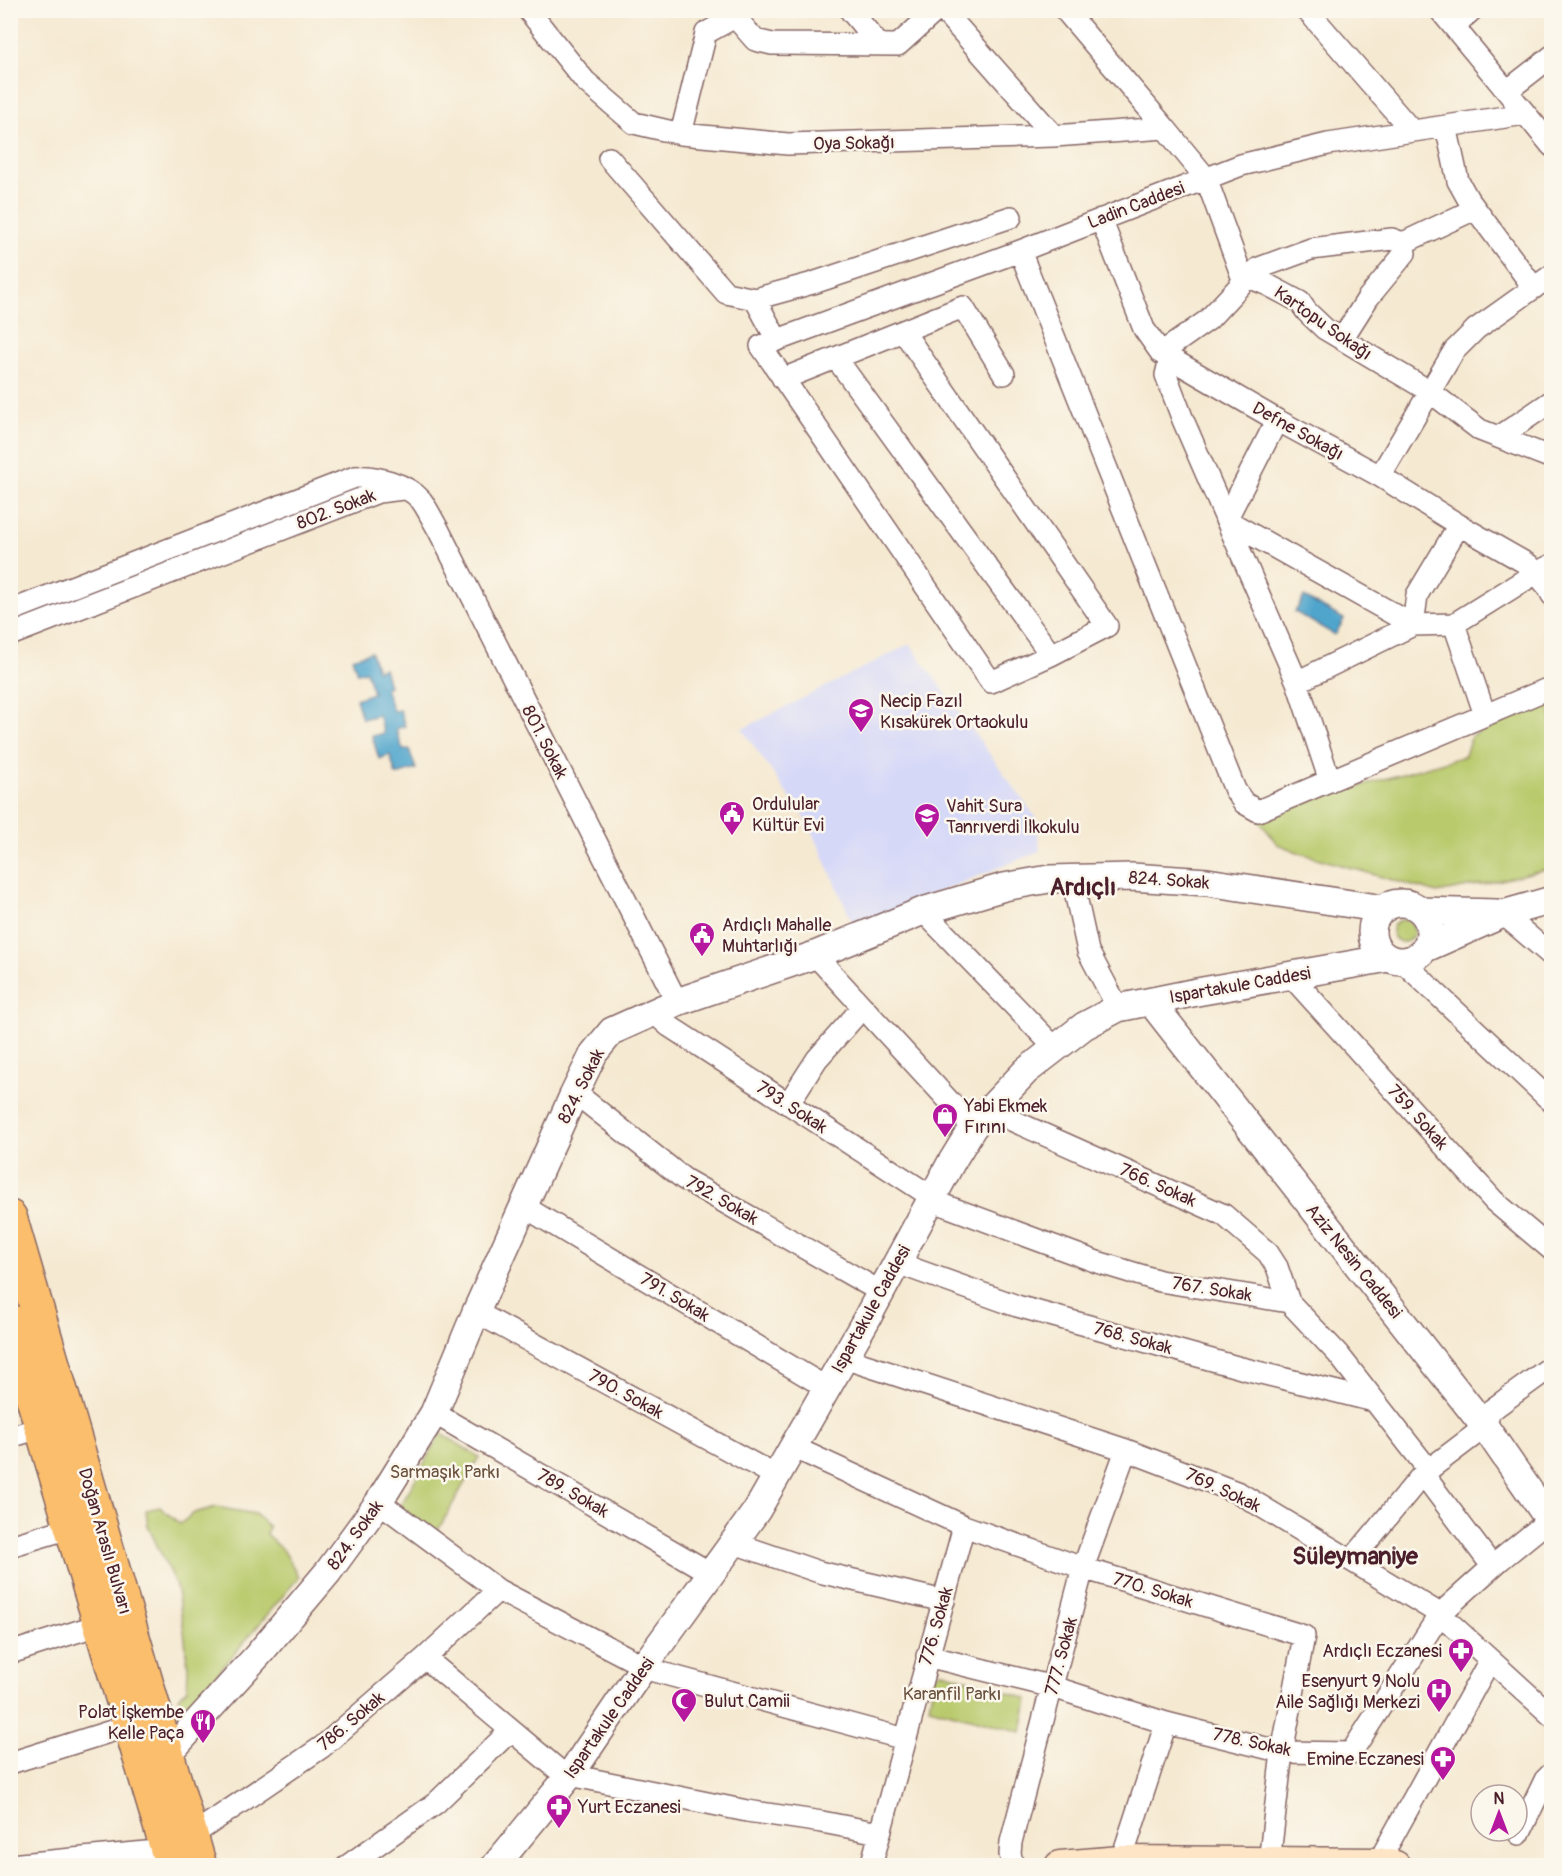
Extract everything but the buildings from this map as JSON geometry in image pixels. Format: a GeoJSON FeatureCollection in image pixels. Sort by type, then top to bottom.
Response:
{"type":"FeatureCollection","features":[{"type":"Feature","properties":{"kind":"main road","name":"Doğan Araslı Bulvarı"},"geometry":{"type":"LineString","coordinates":[[10,1217],[168,1754],[182,1854]]}},
{"type":"Feature","properties":{"kind":"main road","name":"Doğan Araslı Bulvarı"},"geometry":{"type":"LineString","coordinates":[[12,1329],[131,1725],[182,1854]]}},
{"type":"Feature","properties":{"kind":"main road"},"geometry":{"type":"LineString","coordinates":[[1060,1866],[1121,1861],[1387,1864]]}},
{"type":"Feature","properties":{"kind":"street","name":"Oya Sokağı"},"geometry":{"type":"LineString","coordinates":[[528,10],[585,81],[634,123],[681,134],[788,144],[1054,136],[1165,128]]}},
{"type":"Feature","properties":{"kind":"street"},"geometry":{"type":"LineString","coordinates":[[850,10],[879,45]]}},
{"type":"Feature","properties":{"kind":"street"},"geometry":{"type":"LineString","coordinates":[[681,134],[706,33],[736,13],[755,40],[772,44],[898,45],[937,10]]}},
{"type":"Feature","properties":{"kind":"street"},"geometry":{"type":"LineString","coordinates":[[944,10],[1054,136]]}},
{"type":"Feature","properties":{"kind":"street"},"geometry":{"type":"LineString","coordinates":[[1065,10],[1206,178],[1241,274],[1248,277]]}},
{"type":"Feature","properties":{"kind":"street"},"geometry":{"type":"LineString","coordinates":[[1307,10],[1412,131]]}},
{"type":"Feature","properties":{"kind":"street"},"geometry":{"type":"LineString","coordinates":[[1472,10],[1447,18],[1551,146]]}},
{"type":"Feature","properties":{"kind":"street"},"geometry":{"type":"LineString","coordinates":[[1507,91],[1551,56]]}},
{"type":"Feature","properties":{"kind":"street","name":"Ladin Caddesi"},"geometry":{"type":"LineString","coordinates":[[769,343],[1020,251],[1241,165],[1328,144],[1525,114]]}},
{"type":"Feature","properties":{"kind":"street"},"geometry":{"type":"LineString","coordinates":[[1446,126],[1458,181],[1475,209],[1533,288]]}},
{"type":"Feature","properties":{"kind":"street"},"geometry":{"type":"LineString","coordinates":[[609,158],[726,293],[755,299],[813,283],[1011,217]]}},
{"type":"Feature","properties":{"kind":"street"},"geometry":{"type":"LineString","coordinates":[[1330,781],[1297,682],[1183,420],[1167,375],[1166,356],[1208,320],[1259,268],[1311,249],[1392,239],[1403,243],[1475,209]]}},
{"type":"Feature","properties":{"kind":"street","name":"Defne Sokağı"},"geometry":{"type":"LineString","coordinates":[[1101,219],[1144,329],[1166,356],[1380,476],[1529,565],[1544,569],[1551,595]]}},
{"type":"Feature","properties":{"kind":"street"},"geometry":{"type":"LineString","coordinates":[[1342,339],[1368,298],[1406,253],[1403,243]]}},
{"type":"Feature","properties":{"kind":"street"},"geometry":{"type":"LineString","coordinates":[[1020,251],[1235,790],[1244,803],[1258,811],[1551,687]]}},
{"type":"Feature","properties":{"kind":"street"},"geometry":{"type":"LineString","coordinates":[[1380,476],[1454,351],[1476,329],[1551,275]]}},
{"type":"Feature","properties":{"kind":"street","name":"Kartopu Sokağı"},"geometry":{"type":"LineString","coordinates":[[1248,277],[1300,302],[1307,312],[1325,328],[1429,391],[1480,430],[1551,458]]}},
{"type":"Feature","properties":{"kind":"street"},"geometry":{"type":"LineString","coordinates":[[755,299],[783,380],[991,682],[1051,656],[1107,626],[903,331]]}},
{"type":"Feature","properties":{"kind":"street"},"geometry":{"type":"LineString","coordinates":[[783,380],[963,307],[1004,374]]}},
{"type":"Feature","properties":{"kind":"street"},"geometry":{"type":"LineString","coordinates":[[836,358],[1051,656]]}},
{"type":"Feature","properties":{"kind":"street"},"geometry":{"type":"LineString","coordinates":[[1499,437],[1551,401]]}},
{"type":"Feature","properties":{"kind":"street"},"geometry":{"type":"LineString","coordinates":[[1226,520],[1277,420]]}},
{"type":"Feature","properties":{"kind":"street","name":"802. Sokak"},"geometry":{"type":"LineString","coordinates":[[10,611],[355,477],[369,476],[388,481],[404,489]]}},
{"type":"Feature","properties":{"kind":"street","name":"802. Sokak"},"geometry":{"type":"LineString","coordinates":[[10,635],[378,492],[404,489]]}},
{"type":"Feature","properties":{"kind":"street","name":"801. Sokak"},"geometry":{"type":"LineString","coordinates":[[404,489],[420,499],[438,529],[667,1007]]}},
{"type":"Feature","properties":{"kind":"street"},"geometry":{"type":"LineString","coordinates":[[1226,520],[1413,625]]}},
{"type":"Feature","properties":{"kind":"street"},"geometry":{"type":"LineString","coordinates":[[1413,625],[1417,595],[1459,525]]}},
{"type":"Feature","properties":{"kind":"street"},"geometry":{"type":"LineString","coordinates":[[1297,682],[1413,625],[1454,624],[1544,569]]}},
{"type":"Feature","properties":{"kind":"street"},"geometry":{"type":"LineString","coordinates":[[1454,624],[1485,715]]}},
{"type":"Feature","properties":{"kind":"street","name":"824. Sokak"},"geometry":{"type":"LineString","coordinates":[[168,1754],[265,1647],[328,1572],[379,1502],[434,1413],[476,1312],[573,1096],[594,1053],[612,1031],[667,1007],[815,955],[923,911],[1004,886],[1049,879],[1132,877],[1207,882],[1384,909]]}},
{"type":"Feature","properties":{"kind":"street"},"geometry":{"type":"LineString","coordinates":[[1072,878],[1088,951],[1118,1008]]}},
{"type":"Feature","properties":{"kind":"street"},"geometry":{"type":"LineString","coordinates":[[1426,948],[1503,914],[1551,900]]}},
{"type":"Feature","properties":{"kind":"street"},"geometry":{"type":"LineString","coordinates":[[1395,960],[1411,960],[1426,948],[1430,939],[1427,919],[1421,911],[1403,903],[1393,904],[1377,915],[1372,933],[1373,942],[1378,950],[1395,960],[1551,1102]]}},
{"type":"Feature","properties":{"kind":"street"},"geometry":{"type":"LineString","coordinates":[[923,911],[1056,1049]]}},
{"type":"Feature","properties":{"kind":"street"},"geometry":{"type":"LineString","coordinates":[[1421,911],[1503,914],[1551,956]]}},
{"type":"Feature","properties":{"kind":"street"},"geometry":{"type":"LineString","coordinates":[[815,955],[863,1007],[981,1118]]}},
{"type":"Feature","properties":{"kind":"street","name":"Ispartakule Caddesi"},"geometry":{"type":"LineString","coordinates":[[501,1864],[569,1776],[643,1667],[757,1510],[931,1199],[981,1118],[1026,1071],[1084,1026],[1118,1008],[1197,992],[1395,960]]}},
{"type":"Feature","properties":{"kind":"street","name":"759. Sokak"},"geometry":{"type":"LineString","coordinates":[[1291,976],[1494,1201],[1551,1250]]}},
{"type":"Feature","properties":{"kind":"street","name":"Aziz Nesin Caddesi"},"geometry":{"type":"LineString","coordinates":[[1151,1002],[1485,1427],[1550,1522]]}},
{"type":"Feature","properties":{"kind":"street","name":"793. Sokak"},"geometry":{"type":"LineString","coordinates":[[667,1007],[662,1019],[669,1026],[931,1199]]}},
{"type":"Feature","properties":{"kind":"street"},"geometry":{"type":"LineString","coordinates":[[788,1104],[817,1059],[863,1007]]}},
{"type":"Feature","properties":{"kind":"street","name":"792. Sokak"},"geometry":{"type":"LineString","coordinates":[[573,1096],[583,1100],[684,1179],[881,1292]]}},
{"type":"Feature","properties":{"kind":"street","name":"766. Sokak"},"geometry":{"type":"LineString","coordinates":[[981,1118],[1224,1215],[1268,1253],[1277,1267],[1289,1302]]}},
{"type":"Feature","properties":{"kind":"street","name":"767. Sokak"},"geometry":{"type":"LineString","coordinates":[[931,1199],[1097,1262],[1160,1281],[1289,1302]]}},
{"type":"Feature","properties":{"kind":"street","name":"791. Sokak"},"geometry":{"type":"LineString","coordinates":[[523,1206],[827,1388]]}},
{"type":"Feature","properties":{"kind":"street","name":"768. Sokak"},"geometry":{"type":"LineString","coordinates":[[897,1263],[1017,1306],[1241,1368],[1374,1401]]}},
{"type":"Feature","properties":{"kind":"street"},"geometry":{"type":"LineString","coordinates":[[1289,1302],[1338,1354],[1492,1566]]}},
{"type":"Feature","properties":{"kind":"street","name":"790. Sokak"},"geometry":{"type":"LineString","coordinates":[[476,1312],[776,1476]]}},
{"type":"Feature","properties":{"kind":"street","name":"769. Sokak"},"geometry":{"type":"LineString","coordinates":[[844,1358],[1126,1450],[1239,1493],[1440,1614],[1551,1716]]}},
{"type":"Feature","properties":{"kind":"street"},"geometry":{"type":"LineString","coordinates":[[1352,1560],[1425,1472],[1485,1427],[1490,1411],[1551,1366]]}},
{"type":"Feature","properties":{"kind":"street","name":"789. Sokak"},"geometry":{"type":"LineString","coordinates":[[434,1413],[712,1574]]}},
{"type":"Feature","properties":{"kind":"street"},"geometry":{"type":"LineString","coordinates":[[10,1437],[43,1427]]}},
{"type":"Feature","properties":{"kind":"street","name":"770. Sokak"},"geometry":{"type":"LineString","coordinates":[[793,1447],[964,1526],[1083,1568],[1304,1636],[1282,1752],[1269,1863]]}},
{"type":"Feature","properties":{"kind":"street","name":"777. Sokak"},"geometry":{"type":"LineString","coordinates":[[1013,1866],[1010,1854],[1011,1842],[1083,1568],[1126,1450]]}},
{"type":"Feature","properties":{"kind":"street"},"geometry":{"type":"LineString","coordinates":[[379,1502],[498,1590],[643,1667],[904,1738]]}},
{"type":"Feature","properties":{"kind":"street","name":"778. Sokak"},"geometry":{"type":"LineString","coordinates":[[927,1656],[1053,1687],[1167,1723],[1282,1752],[1351,1753],[1440,1614],[1492,1566],[1550,1522]]}},
{"type":"Feature","properties":{"kind":"street","name":"776. Sokak"},"geometry":{"type":"LineString","coordinates":[[871,1866],[904,1738],[964,1526]]}},
{"type":"Feature","properties":{"kind":"street"},"geometry":{"type":"LineString","coordinates":[[10,1546],[73,1527]]}},
{"type":"Feature","properties":{"kind":"street"},"geometry":{"type":"LineString","coordinates":[[734,1543],[819,1572],[944,1601]]}},
{"type":"Feature","properties":{"kind":"street","name":"786. Sokak"},"geometry":{"type":"LineString","coordinates":[[182,1854],[321,1748],[425,1658],[498,1590]]}},
{"type":"Feature","properties":{"kind":"street"},"geometry":{"type":"LineString","coordinates":[[10,1653],[101,1624]]}},
{"type":"Feature","properties":{"kind":"street"},"geometry":{"type":"LineString","coordinates":[[425,1658],[510,1731],[569,1776],[747,1811],[879,1833]]}},
{"type":"Feature","properties":{"kind":"street"},"geometry":{"type":"LineString","coordinates":[[1387,1864],[1490,1660]]}},
{"type":"Feature","properties":{"kind":"street"},"geometry":{"type":"LineString","coordinates":[[1121,1861],[1167,1723]]}},
{"type":"Feature","properties":{"kind":"street"},"geometry":{"type":"LineString","coordinates":[[10,1763],[131,1725]]}},
{"type":"Feature","properties":{"kind":"street"},"geometry":{"type":"LineString","coordinates":[[347,1866],[436,1803],[510,1731]]}},
{"type":"Feature","properties":{"kind":"street"},"geometry":{"type":"LineString","coordinates":[[1529,1813],[1545,1780],[1551,1773]]}},
{"type":"Feature","properties":{"kind":"street"},"geometry":{"type":"LineString","coordinates":[[10,1865],[182,1854]]}},
{"type":"Feature","properties":{"kind":"shaded area"},"geometry":{"type":"Polygon","coordinates":[[[910,644],[1036,818],[1040,851],[854,926],[811,828],[742,729],[910,644]]]}},
{"type":"Feature","properties":{"kind":"green space"},"geometry":{"type":"Polygon","coordinates":[[[1551,702],[1551,868],[1437,893],[1303,854],[1277,844],[1256,816],[1465,756],[1471,736],[1551,702]]]}},
{"type":"Feature","properties":{"kind":"green space"},"geometry":{"type":"Polygon","coordinates":[[[1403,920],[1413,927],[1414,931],[1407,941],[1403,942],[1393,935],[1392,931],[1399,921],[1403,920]]]}},
{"type":"Feature","properties":{"kind":"green space","name":"Sarmaşık Parkı"},"geometry":{"type":"Polygon","coordinates":[[[441,1433],[479,1457],[436,1534],[400,1507],[441,1433]]]}},
{"type":"Feature","properties":{"kind":"green space"},"geometry":{"type":"Polygon","coordinates":[[[160,1507],[180,1524],[194,1513],[216,1507],[255,1514],[269,1527],[266,1534],[284,1551],[299,1577],[186,1711],[179,1697],[187,1688],[188,1667],[176,1586],[148,1526],[146,1510],[160,1507]]]}},
{"type":"Feature","properties":{"kind":"green space","name":"Karanfil Parkı"},"geometry":{"type":"Polygon","coordinates":[[[941,1671],[1028,1699],[1022,1732],[929,1707],[934,1677],[941,1671]]]}},
{"type":"Feature","properties":{"kind":"water"},"geometry":{"type":"Polygon","coordinates":[[[1304,597],[1344,619],[1335,635],[1295,612],[1304,597]]]}},
{"type":"Feature","properties":{"kind":"water"},"geometry":{"type":"Polygon","coordinates":[[[371,652],[377,670],[384,668],[389,686],[385,688],[393,711],[400,710],[405,726],[396,729],[403,750],[409,749],[416,769],[396,775],[390,755],[379,759],[372,736],[384,733],[378,715],[362,719],[356,699],[373,693],[366,671],[357,673],[352,658],[371,652]]]}},
{"type":"Feature","properties":{"kind":"place","name":"Necip Fazıl Kısakürek Ortaokulu"},"geometry":{"type":"Point","coordinates":[861,734]}},
{"type":"Feature","properties":{"kind":"place","name":"Ordulular Kültür Evi"},"geometry":{"type":"Point","coordinates":[732,837]}},
{"type":"Feature","properties":{"kind":"place","name":"Vahit Sura Tanrıverdi İlkokulu"},"geometry":{"type":"Point","coordinates":[927,839]}},
{"type":"Feature","properties":{"kind":"place","name":"Ardıçlı Mahalle Muhtarlığı"},"geometry":{"type":"Point","coordinates":[702,958]}},
{"type":"Feature","properties":{"kind":"place","name":"Yabi Ekmek Fırını"},"geometry":{"type":"Point","coordinates":[945,1139]}},
{"type":"Feature","properties":{"kind":"place","name":"Ardıçlı Eczanesi"},"geometry":{"type":"Point","coordinates":[1461,1674]}},
{"type":"Feature","properties":{"kind":"place","name":"Esenyurt 9 Nolu Aile Sağlığı Merkezi"},"geometry":{"type":"Point","coordinates":[1439,1714]}},
{"type":"Feature","properties":{"kind":"place","name":"Bulut Camii"},"geometry":{"type":"Point","coordinates":[684,1724]}},
{"type":"Feature","properties":{"kind":"place","name":"Polat İşkembe Kelle Paça"},"geometry":{"type":"Point","coordinates":[203,1745]}},
{"type":"Feature","properties":{"kind":"place","name":"Emine Eczanesi"},"geometry":{"type":"Point","coordinates":[1443,1782]}},
{"type":"Feature","properties":{"kind":"place","name":"Yurt Eczanesi"},"geometry":{"type":"Point","coordinates":[559,1830]}},
{"type":"Feature","properties":{"kind":"district","name":"Ardıçlı"},"geometry":{"type":"Point","coordinates":[1083,887]}},
{"type":"Feature","properties":{"kind":"district","name":"Süleymaniye"},"geometry":{"type":"Point","coordinates":[1355,1556]}}]}
